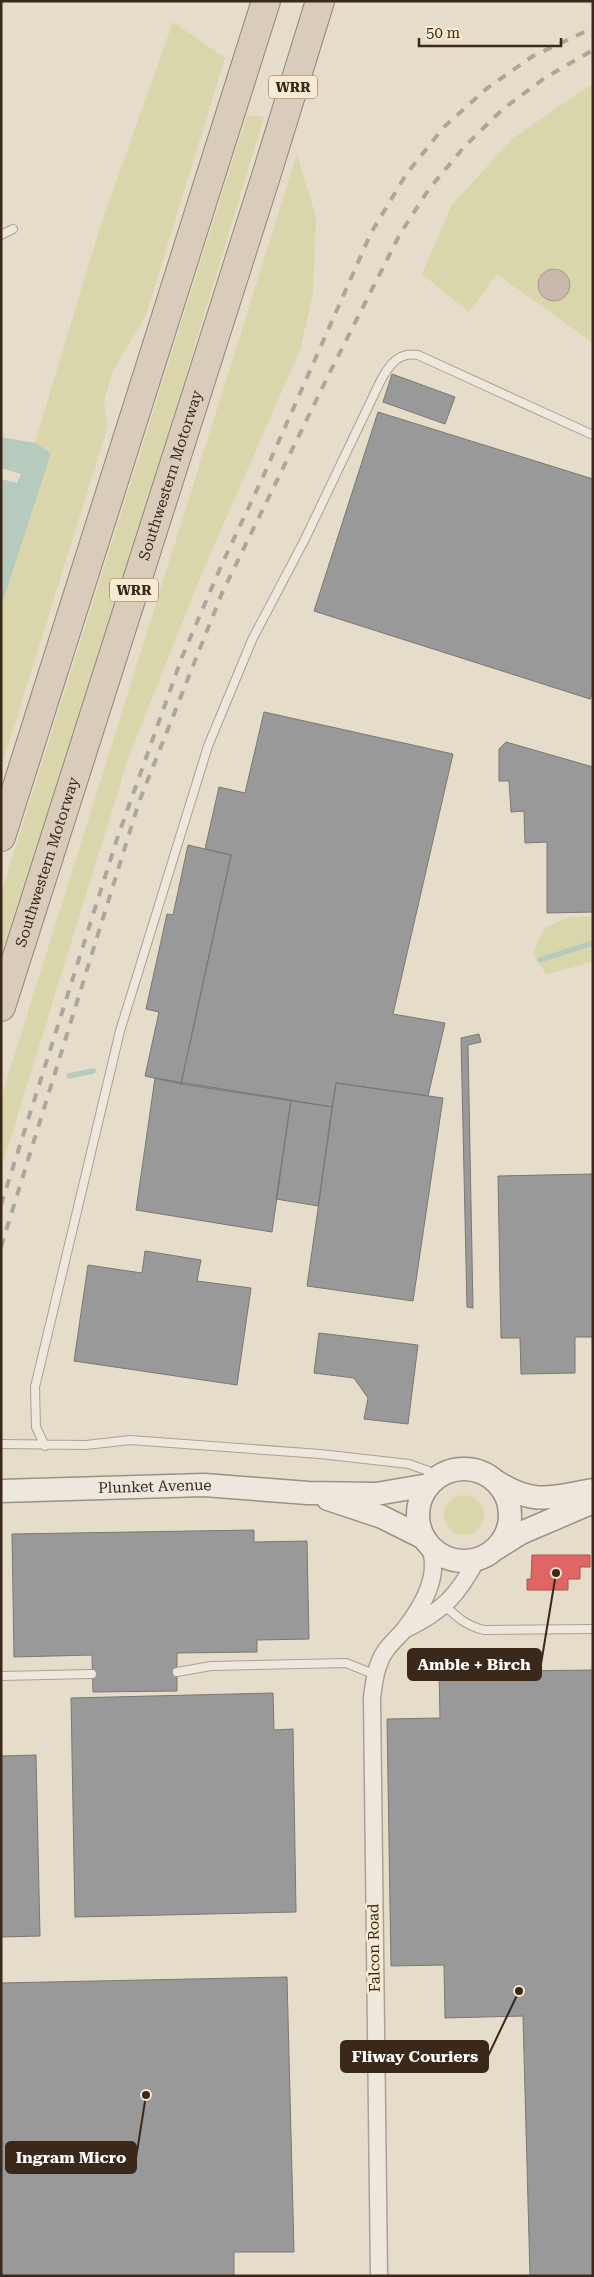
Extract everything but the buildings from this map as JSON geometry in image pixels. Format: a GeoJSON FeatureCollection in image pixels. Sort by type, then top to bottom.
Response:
{"type":"FeatureCollection","features":[{"type":"Feature","properties":{"kind":"highway"},"geometry":{"type":"LineString","coordinates":[[1,837],[266,1]]}},
{"type":"Feature","properties":{"kind":"highway","name":"Southwestern Motorway"},"geometry":{"type":"LineString","coordinates":[[1,1007],[320,1]]}},
{"type":"Feature","properties":{"kind":"main road"},"geometry":{"type":"LineString","coordinates":[[593,1490],[553,1497],[534,1498],[515,1494],[485,1473],[470,1468],[454,1469],[434,1480],[421,1497],[418,1511],[419,1525],[426,1542],[439,1554],[451,1559],[464,1561],[477,1559],[521,1533],[593,1502]]}},
{"type":"Feature","properties":{"kind":"main road","name":"Plunket Avenue"},"geometry":{"type":"LineString","coordinates":[[1,1491],[204,1485],[308,1493],[376,1494],[434,1480]]}},
{"type":"Feature","properties":{"kind":"main road"},"geometry":{"type":"LineString","coordinates":[[497,1548],[505,1536],[510,1522],[510,1508],[506,1494],[498,1482]]}},
{"type":"Feature","properties":{"kind":"main road","name":"Plunket Avenue"},"geometry":{"type":"LineString","coordinates":[[308,1493],[382,1516],[404,1526],[426,1542]]}},
{"type":"Feature","properties":{"kind":"street","name":"Falcon Road"},"geometry":{"type":"LineString","coordinates":[[379,2276],[371,1717],[376,1675],[386,1649],[404,1630],[429,1588],[434,1566],[426,1542]]}},
{"type":"Feature","properties":{"kind":"street","name":"Falcon Road"},"geometry":{"type":"LineString","coordinates":[[404,1630],[425,1620],[445,1606],[465,1583],[477,1559]]}},
{"type":"Feature","properties":{"kind":"lane"},"geometry":{"type":"LineString","coordinates":[[1,235],[13,228]]}},
{"type":"Feature","properties":{"kind":"lane"},"geometry":{"type":"LineString","coordinates":[[45,1446],[36,1427],[35,1387],[120,1031],[205,755],[252,640],[305,539],[388,367],[407,353],[418,355],[593,435]]}},
{"type":"Feature","properties":{"kind":"lane"},"geometry":{"type":"LineString","coordinates":[[1,1444],[86,1445],[130,1440],[301,1452],[409,1464],[434,1480]]}},
{"type":"Feature","properties":{"kind":"lane"},"geometry":{"type":"LineString","coordinates":[[445,1606],[461,1621],[471,1627],[484,1630],[593,1629]]}},
{"type":"Feature","properties":{"kind":"lane"},"geometry":{"type":"LineString","coordinates":[[177,1672],[212,1666],[346,1663],[376,1675]]}},
{"type":"Feature","properties":{"kind":"lane"},"geometry":{"type":"LineString","coordinates":[[1,1676],[92,1674]]}},
{"type":"Feature","properties":{"kind":"shaded area"},"geometry":{"type":"Polygon","coordinates":[[[173,22],[225,58],[146,315],[113,371],[104,401],[108,426],[1,768],[1,608],[51,453],[35,443],[100,227],[173,22]]]}},
{"type":"Feature","properties":{"kind":"shaded area"},"geometry":{"type":"Polygon","coordinates":[[[593,85],[593,343],[497,274],[469,312],[422,274],[452,205],[512,139],[581,91],[593,85]]]}},
{"type":"Feature","properties":{"kind":"shaded area"},"geometry":{"type":"Polygon","coordinates":[[[247,115],[264,117],[175,411],[1,966],[1,893],[247,115]]]}},
{"type":"Feature","properties":{"kind":"shaded area"},"geometry":{"type":"Polygon","coordinates":[[[297,154],[316,217],[313,294],[300,350],[202,573],[128,759],[1,1169],[1,1098],[297,154]]]}},
{"type":"Feature","properties":{"kind":"shaded area"},"geometry":{"type":"Polygon","coordinates":[[[1,437],[35,443],[51,453],[1,608],[1,479],[17,483],[21,474],[1,468],[1,437]]]}},
{"type":"Feature","properties":{"kind":"shaded area"},"geometry":{"type":"Polygon","coordinates":[[[593,916],[593,962],[546,974],[533,954],[544,928],[570,917],[593,916]]]}},
{"type":"Feature","properties":{"kind":"shaded area"},"geometry":{"type":"Polygon","coordinates":[[[460,1495],[468,1495],[475,1498],[481,1504],[484,1515],[481,1526],[475,1532],[468,1535],[460,1535],[453,1532],[447,1526],[444,1519],[444,1511],[447,1504],[453,1498],[460,1495]]]}},
{"type":"Feature","properties":{"kind":"waterway"},"geometry":{"type":"LineString","coordinates":[[540,960],[593,943]]}},
{"type":"Feature","properties":{"kind":"waterway"},"geometry":{"type":"LineString","coordinates":[[69,1076],[93,1071]]}},
{"type":"Feature","properties":{"kind":"railway"},"geometry":{"type":"LineString","coordinates":[[1,1205],[117,839],[182,657],[371,233],[407,173],[444,127],[486,89],[533,56],[593,28]]}},
{"type":"Feature","properties":{"kind":"railway"},"geometry":{"type":"LineString","coordinates":[[1,1247],[139,802],[222,593],[328,376],[400,234],[429,189],[464,147],[503,109],[546,77],[593,50]]}},
{"type":"Feature","properties":{"kind":"place","name":"Amble + Birch"},"geometry":{"type":"Point","coordinates":[556,1573]}},
{"type":"Feature","properties":{"kind":"place","name":"Fliway Couriers"},"geometry":{"type":"Point","coordinates":[519,1991]}},
{"type":"Feature","properties":{"kind":"place","name":"Ingram Micro"},"geometry":{"type":"Point","coordinates":[146,2095]}}]}
